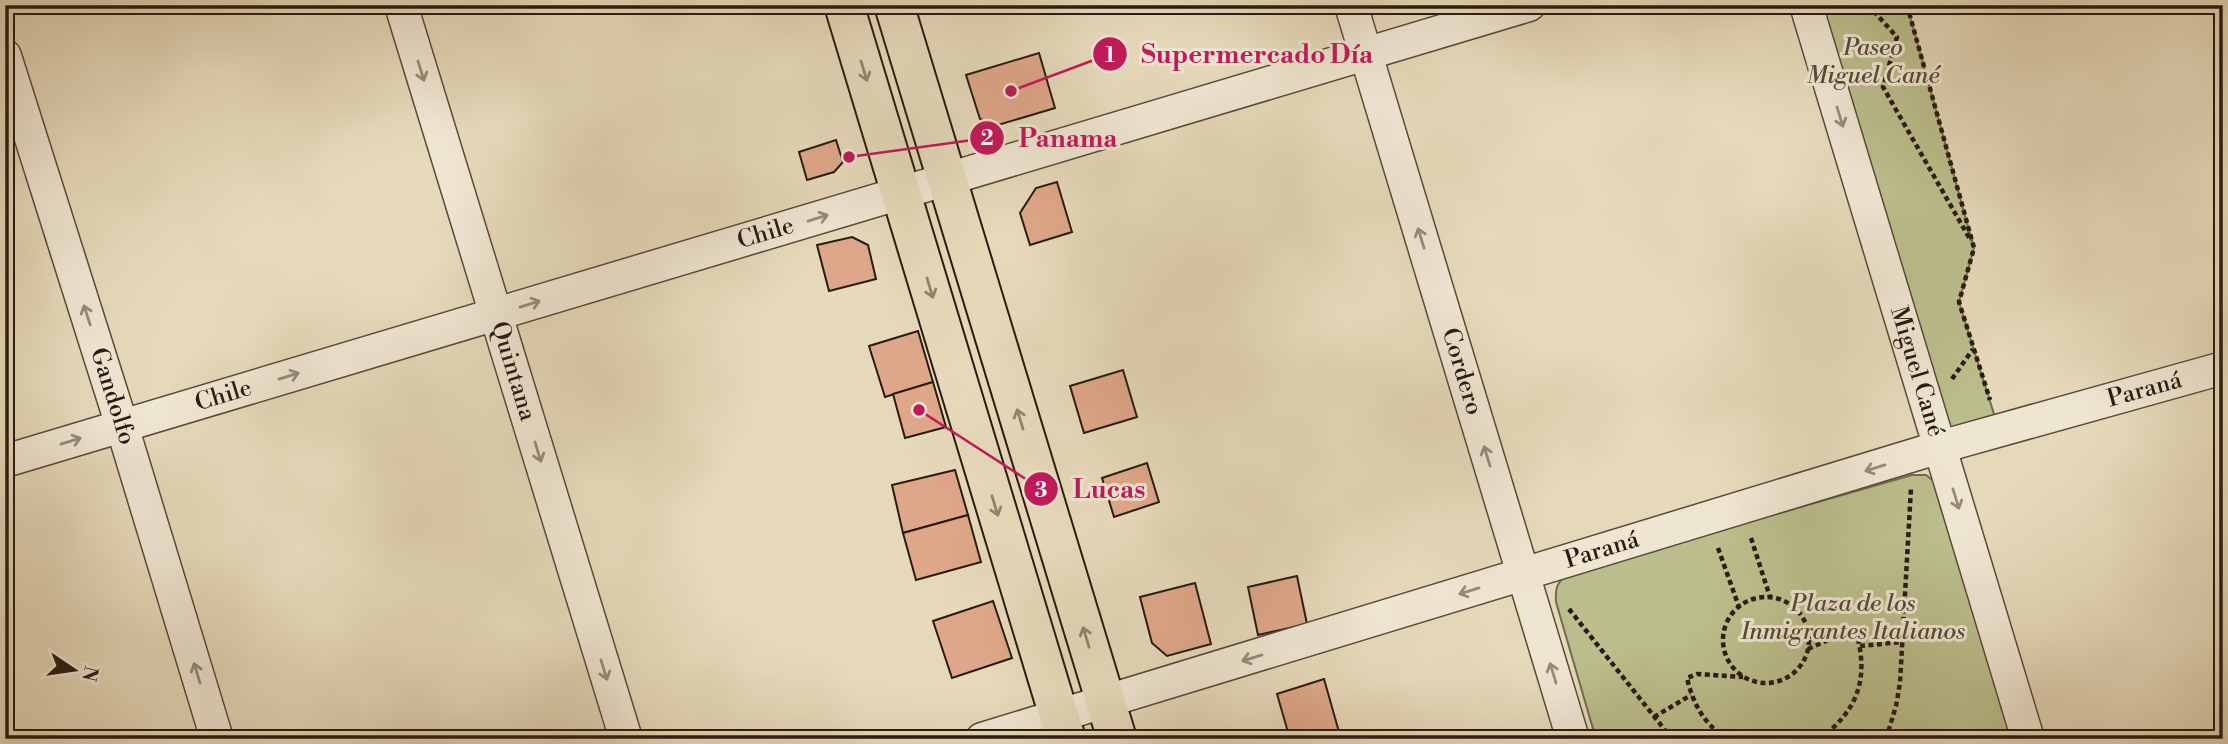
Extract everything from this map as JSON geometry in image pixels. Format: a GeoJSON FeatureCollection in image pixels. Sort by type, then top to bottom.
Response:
{"type":"FeatureCollection","features":[{"type":"Feature","properties":{"kind":"main road"},"geometry":{"type":"LineString","coordinates":[[844,5],[1062,727]]}},
{"type":"Feature","properties":{"kind":"main road"},"geometry":{"type":"LineString","coordinates":[[894,5],[1117,739]]}},
{"type":"Feature","properties":{"kind":"street","name":"Quintana"},"geometry":{"type":"LineString","coordinates":[[401,5],[625,739]]}},
{"type":"Feature","properties":{"kind":"street","name":"Cordero"},"geometry":{"type":"LineString","coordinates":[[1351,5],[1530,572],[1573,739]]}},
{"type":"Feature","properties":{"kind":"street","name":"Chile"},"geometry":{"type":"LineString","coordinates":[[5,461],[1529,5]]}},
{"type":"Feature","properties":{"kind":"street","name":"Miguel Cané"},"geometry":{"type":"LineString","coordinates":[[1806,5],[1926,452],[2028,739]]}},
{"type":"Feature","properties":{"kind":"street","name":"Gandolfo"},"geometry":{"type":"LineString","coordinates":[[5,56],[217,739]]}},
{"type":"Feature","properties":{"kind":"street","name":"Paraná"},"geometry":{"type":"LineString","coordinates":[[982,739],[1062,727],[1106,702],[1999,430],[2223,368]]}},
{"type":"Feature","properties":{"kind":"path"},"geometry":{"type":"LineString","coordinates":[[1868,5],[1897,37],[1883,87],[1975,248]]}},
{"type":"Feature","properties":{"kind":"path"},"geometry":{"type":"LineString","coordinates":[[1907,5],[1975,248],[1959,302],[1999,430]]}},
{"type":"Feature","properties":{"kind":"path"},"geometry":{"type":"LineString","coordinates":[[1886,739],[1896,706],[1926,452]]}},
{"type":"Feature","properties":{"kind":"path"},"geometry":{"type":"LineString","coordinates":[[1741,508],[1770,597]]}},
{"type":"Feature","properties":{"kind":"path"},"geometry":{"type":"LineString","coordinates":[[1707,518],[1739,607]]}},
{"type":"Feature","properties":{"kind":"path"},"geometry":{"type":"LineString","coordinates":[[1530,572],[1672,739]]}},
{"type":"Feature","properties":{"kind":"path"},"geometry":{"type":"LineString","coordinates":[[1727,739],[1707,723],[1698,711],[1687,678],[1698,674],[1773,682],[1787,677],[1798,668],[1808,649],[1808,628],[1793,605],[1770,597],[1753,598],[1732,614],[1723,640],[1729,661],[1744,677]]}},
{"type":"Feature","properties":{"kind":"path"},"geometry":{"type":"LineString","coordinates":[[1808,649],[1843,633],[1856,631],[1860,646],[1862,676],[1852,707],[1832,730],[1820,739]]}},
{"type":"Feature","properties":{"kind":"path"},"geometry":{"type":"LineString","coordinates":[[1860,646],[1902,642]]}},
{"type":"Feature","properties":{"kind":"path"},"geometry":{"type":"LineString","coordinates":[[1654,717],[1691,695]]}},
{"type":"Feature","properties":{"kind":"green space","name":"Paseo Miguel Cané"},"geometry":{"type":"Polygon","coordinates":[[[1806,5],[1907,5],[1974,248],[1959,302],[1999,430],[1940,447],[1806,5]]]}},
{"type":"Feature","properties":{"kind":"green space","name":"Plaza de los Inmigrantes Italianos"},"geometry":{"type":"Polygon","coordinates":[[[1912,475],[1926,475],[1935,482],[2014,739],[1596,739],[1556,602],[1557,588],[1563,579],[1571,573],[1912,475]]]}},
{"type":"Feature","properties":{"kind":"building"},"geometry":{"type":"Polygon","coordinates":[[[445,5],[478,5],[447,14],[445,5]]]}},
{"type":"Feature","properties":{"kind":"building"},"geometry":{"type":"Polygon","coordinates":[[[1039,53],[1055,108],[998,125],[980,119],[966,75],[1039,53]]]}},
{"type":"Feature","properties":{"kind":"building"},"geometry":{"type":"Polygon","coordinates":[[[836,140],[843,162],[834,172],[807,180],[799,152],[836,140]]]}},
{"type":"Feature","properties":{"kind":"building"},"geometry":{"type":"Polygon","coordinates":[[[1057,182],[1072,232],[1030,245],[1020,213],[1036,188],[1057,182]]]}},
{"type":"Feature","properties":{"kind":"building"},"geometry":{"type":"Polygon","coordinates":[[[852,237],[868,245],[876,279],[829,291],[817,245],[852,237]]]}},
{"type":"Feature","properties":{"kind":"building"},"geometry":{"type":"Polygon","coordinates":[[[918,331],[933,382],[885,397],[869,346],[918,331]]]}},
{"type":"Feature","properties":{"kind":"building"},"geometry":{"type":"Polygon","coordinates":[[[1123,370],[1137,417],[1084,433],[1070,386],[1123,370]]]}},
{"type":"Feature","properties":{"kind":"building"},"geometry":{"type":"Polygon","coordinates":[[[933,382],[946,427],[905,438],[893,394],[933,382]]]}},
{"type":"Feature","properties":{"kind":"building"},"geometry":{"type":"Polygon","coordinates":[[[1147,463],[1159,502],[1114,517],[1102,478],[1147,463]]]}},
{"type":"Feature","properties":{"kind":"building"},"geometry":{"type":"Polygon","coordinates":[[[955,470],[968,515],[903,533],[892,485],[955,470]]]}},
{"type":"Feature","properties":{"kind":"building"},"geometry":{"type":"Polygon","coordinates":[[[968,515],[981,562],[916,580],[903,533],[968,515]]]}},
{"type":"Feature","properties":{"kind":"building"},"geometry":{"type":"Polygon","coordinates":[[[1297,576],[1307,624],[1258,635],[1248,587],[1297,576]]]}},
{"type":"Feature","properties":{"kind":"building"},"geometry":{"type":"Polygon","coordinates":[[[1195,583],[1211,644],[1167,656],[1152,643],[1140,597],[1195,583]]]}},
{"type":"Feature","properties":{"kind":"building"},"geometry":{"type":"Polygon","coordinates":[[[993,601],[1012,658],[952,678],[933,621],[993,601]]]}},
{"type":"Feature","properties":{"kind":"building"},"geometry":{"type":"Polygon","coordinates":[[[1324,679],[1341,739],[1290,739],[1277,694],[1324,679]]]}},
{"type":"Feature","properties":{"kind":"place","name":"Supermercado Día"},"geometry":{"type":"Point","coordinates":[1011,91]}},
{"type":"Feature","properties":{"kind":"place","name":"Panama"},"geometry":{"type":"Point","coordinates":[849,157]}},
{"type":"Feature","properties":{"kind":"place","name":"Lucas"},"geometry":{"type":"Point","coordinates":[919,410]}}]}
